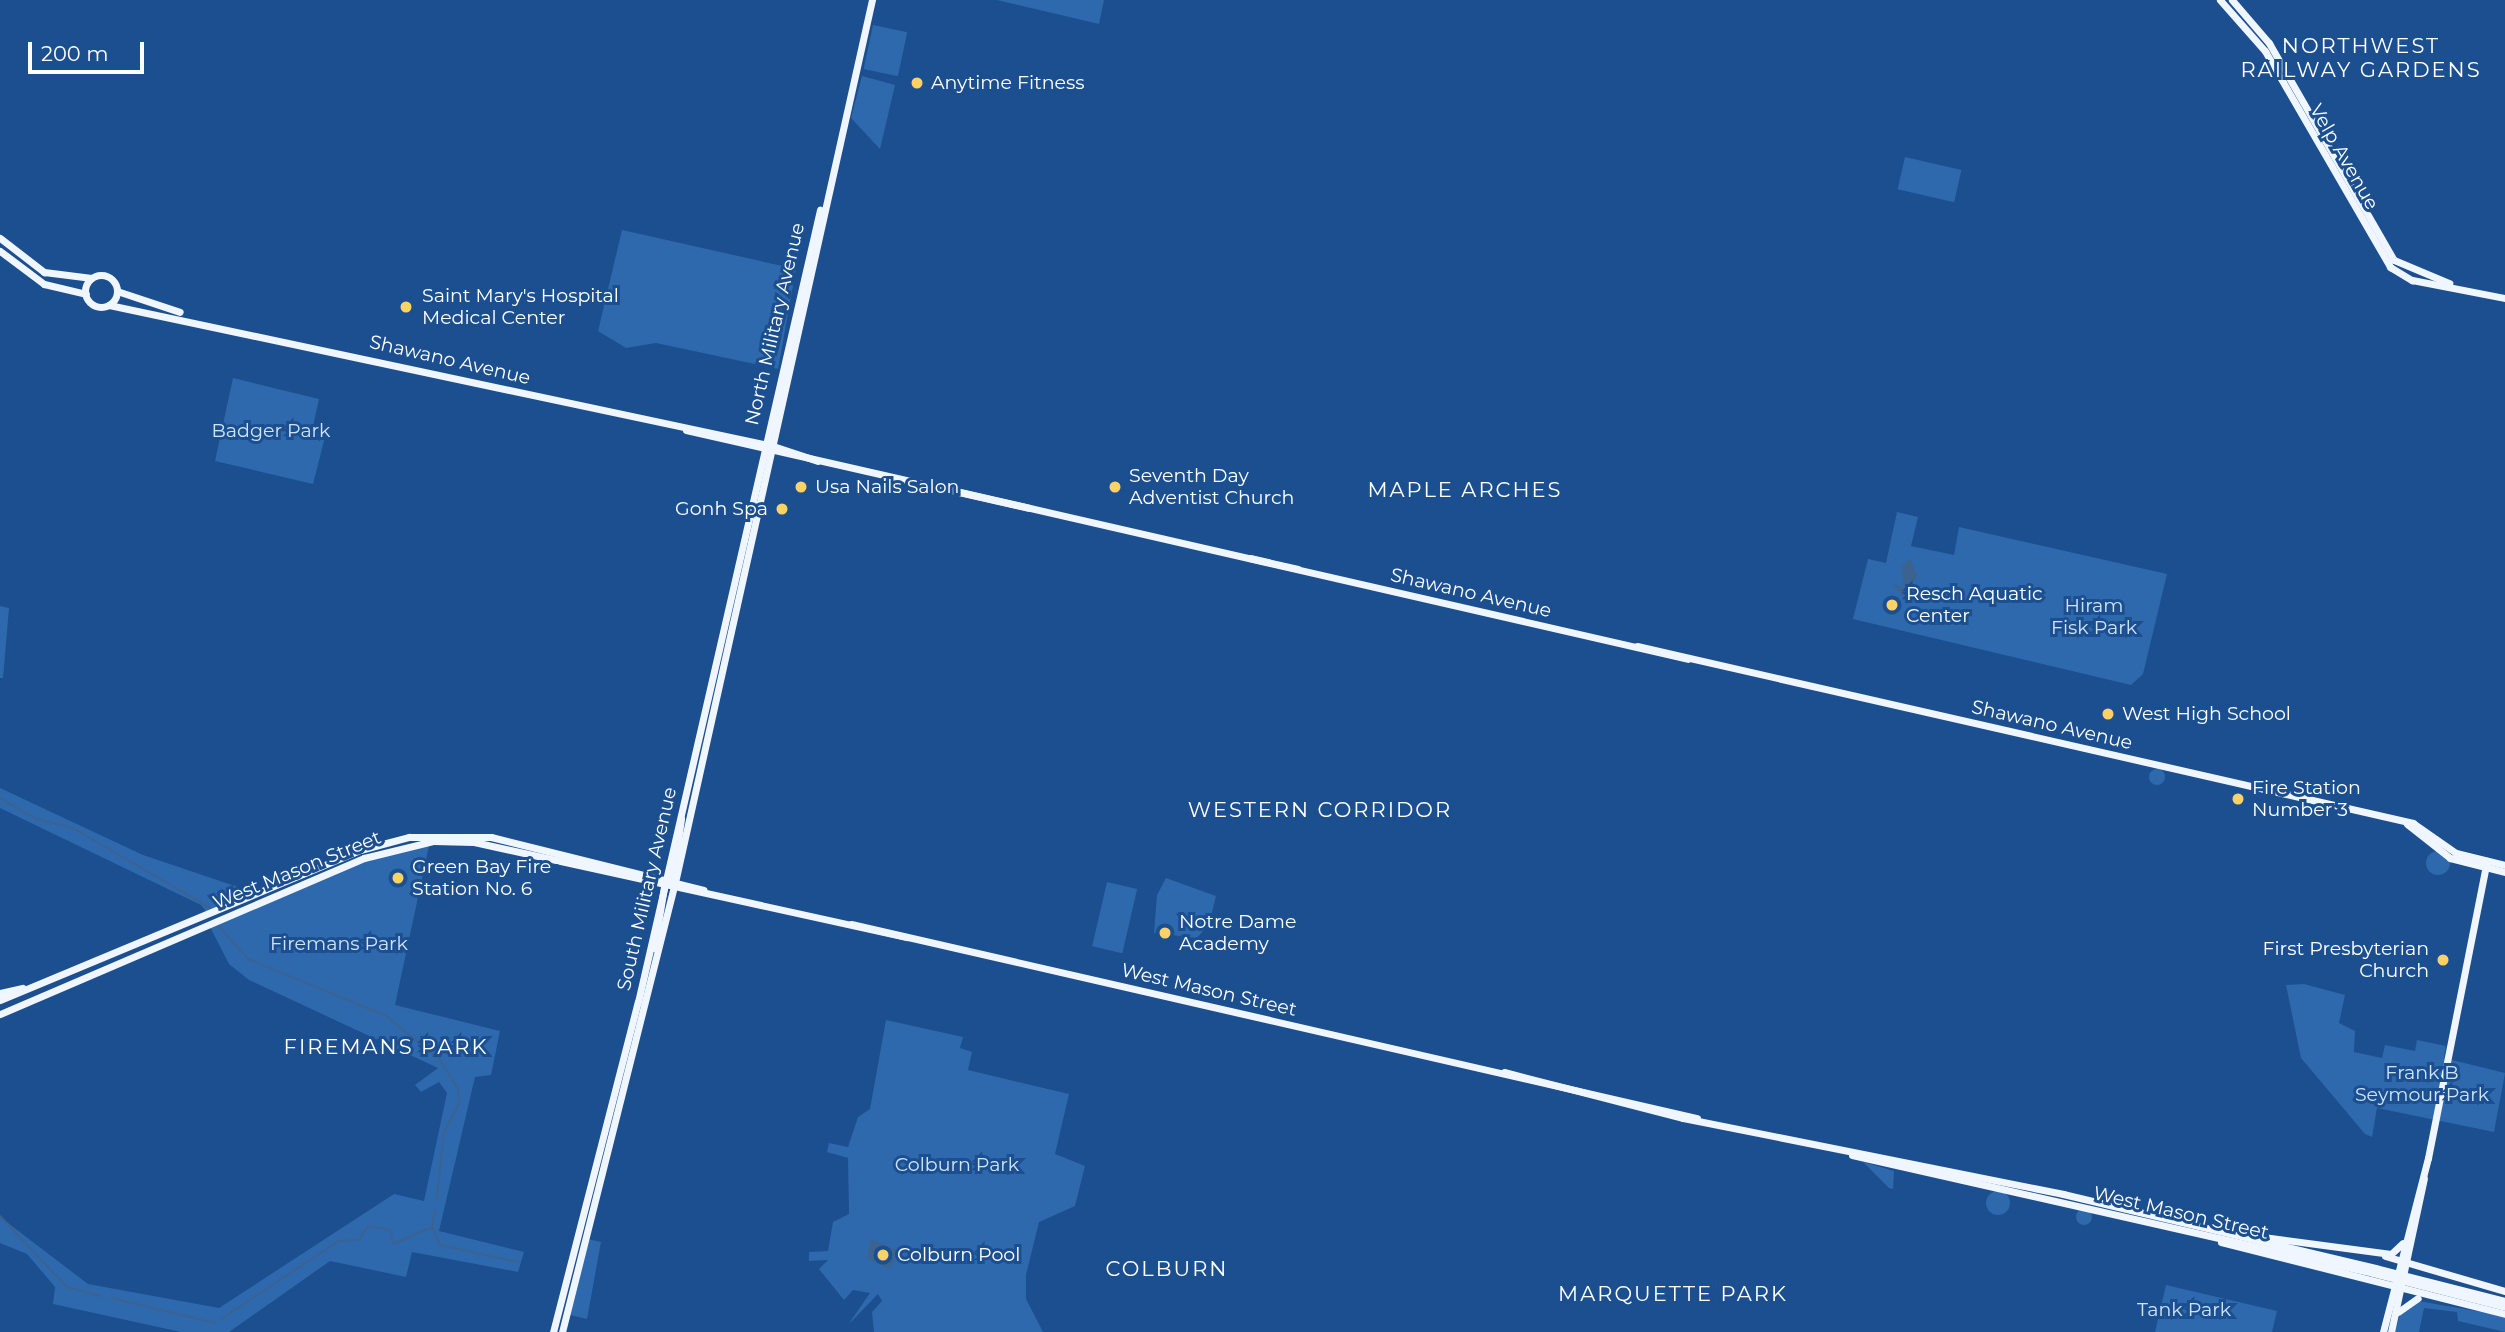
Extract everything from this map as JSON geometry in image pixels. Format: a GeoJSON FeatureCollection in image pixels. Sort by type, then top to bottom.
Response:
{"type":"FeatureCollection","features":[{"type":"Feature","properties":{"kind":"main road","name":"North Military Avenue"},"geometry":{"type":"LineString","coordinates":[[768,448],[872,0]]}},
{"type":"Feature","properties":{"kind":"main road","name":"Velp Avenue"},"geometry":{"type":"LineString","coordinates":[[2220,0],[2260,43],[2390,262]]}},
{"type":"Feature","properties":{"kind":"main road","name":"Velp Avenue"},"geometry":{"type":"LineString","coordinates":[[2232,0],[2269,43],[2390,262]]}},
{"type":"Feature","properties":{"kind":"main road","name":"North Military Avenue"},"geometry":{"type":"LineString","coordinates":[[768,448],[778,381],[823,206]]}},
{"type":"Feature","properties":{"kind":"main road"},"geometry":{"type":"LineString","coordinates":[[0,238],[44,272],[92,278],[108,276],[117,291],[109,304],[94,305],[86,294],[44,284],[0,251]]}},
{"type":"Feature","properties":{"kind":"main road"},"geometry":{"type":"LineString","coordinates":[[2390,262],[2459,287],[2505,298]]}},
{"type":"Feature","properties":{"kind":"main road"},"geometry":{"type":"LineString","coordinates":[[86,294],[92,278]]}},
{"type":"Feature","properties":{"kind":"main road","name":"Shawano Avenue"},"geometry":{"type":"LineString","coordinates":[[117,291],[207,321]]}},
{"type":"Feature","properties":{"kind":"main road","name":"Shawano Avenue"},"geometry":{"type":"LineString","coordinates":[[109,304],[207,321],[2407,824],[2451,858],[2486,864]]}},
{"type":"Feature","properties":{"kind":"main road","name":"South Military Avenue"},"geometry":{"type":"LineString","coordinates":[[554,1332],[668,882],[755,523],[768,448]]}},
{"type":"Feature","properties":{"kind":"main road","name":"South Military Avenue"},"geometry":{"type":"LineString","coordinates":[[562,1332],[652,973],[683,800],[768,448]]}},
{"type":"Feature","properties":{"kind":"main road","name":"West Mason Street"},"geometry":{"type":"LineString","coordinates":[[0,1000],[360,850],[409,836],[473,834],[907,937],[2505,1301]]}},
{"type":"Feature","properties":{"kind":"main road","name":"West Mason Street"},"geometry":{"type":"LineString","coordinates":[[0,1014],[364,858],[411,844],[474,842],[668,882]]}},
{"type":"Feature","properties":{"kind":"main road"},"geometry":{"type":"LineString","coordinates":[[2486,864],[2505,865]]}},
{"type":"Feature","properties":{"kind":"main road"},"geometry":{"type":"LineString","coordinates":[[2486,864],[2505,872]]}},
{"type":"Feature","properties":{"kind":"main road"},"geometry":{"type":"LineString","coordinates":[[2383,1332],[2397,1290],[2424,1174],[2486,864]]}},
{"type":"Feature","properties":{"kind":"main road"},"geometry":{"type":"LineString","coordinates":[[0,993],[40,984]]}},
{"type":"Feature","properties":{"kind":"main road"},"geometry":{"type":"LineString","coordinates":[[2404,1260],[2404,1242],[2424,1174]]}},
{"type":"Feature","properties":{"kind":"main road"},"geometry":{"type":"LineString","coordinates":[[2185,1226],[2393,1253],[2404,1242]]}},
{"type":"Feature","properties":{"kind":"main road"},"geometry":{"type":"LineString","coordinates":[[2185,1226],[2397,1290],[2505,1314]]}},
{"type":"Feature","properties":{"kind":"main road"},"geometry":{"type":"LineString","coordinates":[[2359,1250],[2476,1280],[2505,1291]]}},
{"type":"Feature","properties":{"kind":"main road","name":"West Mason Street"},"geometry":{"type":"LineString","coordinates":[[2374,1270],[2505,1307]]}},
{"type":"Feature","properties":{"kind":"main road"},"geometry":{"type":"LineString","coordinates":[[2391,1332],[2397,1290]]}},
{"type":"Feature","properties":{"kind":"main road"},"geometry":{"type":"LineString","coordinates":[[2394,1319],[2408,1299],[2429,1298]]}},
{"type":"Feature","properties":{"kind":"green space"},"geometry":{"type":"Polygon","coordinates":[[[997,0],[1104,0],[1099,24],[997,0]]]}},
{"type":"Feature","properties":{"kind":"green space"},"geometry":{"type":"Polygon","coordinates":[[[873,25],[907,32],[898,76],[864,69],[873,25]]]}},
{"type":"Feature","properties":{"kind":"green space"},"geometry":{"type":"Polygon","coordinates":[[[862,76],[895,85],[880,149],[851,118],[862,76]]]}},
{"type":"Feature","properties":{"kind":"green space"},"geometry":{"type":"Polygon","coordinates":[[[1905,157],[1962,170],[1954,202],[1898,189],[1905,157]]]}},
{"type":"Feature","properties":{"kind":"green space"},"geometry":{"type":"Polygon","coordinates":[[[622,230],[796,269],[778,369],[656,343],[626,348],[598,331],[622,230]]]}},
{"type":"Feature","properties":{"kind":"green space","name":"Badger Park"},"geometry":{"type":"Polygon","coordinates":[[[233,378],[319,399],[313,426],[327,429],[313,484],[215,461],[233,378]]]}},
{"type":"Feature","properties":{"kind":"green space","name":"Hiram Fisk Park"},"geometry":{"type":"Polygon","coordinates":[[[1897,512],[1918,517],[1911,546],[1954,555],[1959,527],[2167,574],[2143,674],[2131,685],[1853,619],[1868,559],[1886,563],[1897,512]]]}},
{"type":"Feature","properties":{"kind":"green space"},"geometry":{"type":"Polygon","coordinates":[[[0,606],[9,608],[3,678],[0,678],[0,606]]]}},
{"type":"Feature","properties":{"kind":"green space"},"geometry":{"type":"Polygon","coordinates":[[[2154,769],[2160,769],[2165,777],[2163,783],[2154,785],[2149,780],[2149,774],[2154,769]]]}},
{"type":"Feature","properties":{"kind":"green space"},"geometry":{"type":"Polygon","coordinates":[[[0,788],[143,855],[238,887],[240,902],[209,915],[201,905],[0,808],[0,788]]]}},
{"type":"Feature","properties":{"kind":"green space","name":"Firemans Park"},"geometry":{"type":"Polygon","coordinates":[[[430,841],[395,1005],[500,1031],[491,1075],[475,1077],[439,1231],[524,1252],[518,1272],[412,1252],[406,1277],[330,1261],[229,1332],[181,1332],[53,1304],[55,1287],[27,1254],[0,1243],[0,1217],[88,1284],[219,1308],[394,1194],[424,1201],[447,1093],[439,1082],[421,1092],[415,1085],[438,1068],[249,980],[229,964],[208,923],[364,858],[430,841]]]}},
{"type":"Feature","properties":{"kind":"green space"},"geometry":{"type":"Polygon","coordinates":[[[2438,851],[2446,855],[2450,863],[2446,871],[2438,875],[2430,871],[2426,863],[2430,855],[2438,851]]]}},
{"type":"Feature","properties":{"kind":"green space"},"geometry":{"type":"Polygon","coordinates":[[[1166,878],[1216,896],[1209,924],[1197,938],[1154,933],[1157,895],[1166,878]]]}},
{"type":"Feature","properties":{"kind":"green space"},"geometry":{"type":"Polygon","coordinates":[[[1107,882],[1137,889],[1122,953],[1092,946],[1107,882]]]}},
{"type":"Feature","properties":{"kind":"green space","name":"Frank B Seymour Park"},"geometry":{"type":"Polygon","coordinates":[[[2304,984],[2345,995],[2339,1023],[2355,1031],[2354,1052],[2382,1058],[2385,1045],[2415,1051],[2417,1040],[2446,1046],[2444,1058],[2505,1073],[2494,1132],[2377,1108],[2372,1137],[2365,1134],[2301,1058],[2286,985],[2304,984]]]}},
{"type":"Feature","properties":{"kind":"green space","name":"Colburn Park"},"geometry":{"type":"Polygon","coordinates":[[[886,1020],[963,1037],[960,1048],[972,1052],[968,1070],[1069,1094],[1055,1154],[1085,1166],[1075,1206],[1039,1222],[1026,1275],[1026,1299],[1043,1332],[874,1332],[872,1312],[882,1301],[878,1294],[848,1325],[870,1293],[853,1290],[844,1300],[819,1269],[828,1260],[809,1261],[809,1252],[828,1251],[833,1222],[849,1214],[848,1158],[827,1152],[829,1143],[848,1147],[858,1117],[870,1109],[886,1020]]]}},
{"type":"Feature","properties":{"kind":"green space"},"geometry":{"type":"Polygon","coordinates":[[[1863,1162],[1894,1171],[1893,1189],[1889,1188],[1863,1162]]]}},
{"type":"Feature","properties":{"kind":"green space"},"geometry":{"type":"Polygon","coordinates":[[[1998,1191],[2006,1195],[2010,1203],[2006,1211],[1998,1215],[1990,1211],[1986,1203],[1990,1195],[1998,1191]]]}},
{"type":"Feature","properties":{"kind":"green space"},"geometry":{"type":"Polygon","coordinates":[[[2081,1209],[2087,1209],[2092,1217],[2090,1223],[2081,1225],[2076,1220],[2076,1214],[2081,1209]]]}},
{"type":"Feature","properties":{"kind":"green space"},"geometry":{"type":"Polygon","coordinates":[[[583,1238],[601,1242],[587,1319],[566,1314],[583,1238]]]}},
{"type":"Feature","properties":{"kind":"green space","name":"Tank Park"},"geometry":{"type":"Polygon","coordinates":[[[2166,1285],[2277,1311],[2272,1332],[2155,1332],[2166,1285]]]}},
{"type":"Feature","properties":{"kind":"green space"},"geometry":{"type":"Polygon","coordinates":[[[2412,1300],[2505,1316],[2505,1332],[2458,1321],[2457,1312],[2424,1308],[2419,1332],[2395,1332],[2402,1308],[2412,1300]]]}},
{"type":"Feature","properties":{"kind":"shaded area"},"geometry":{"type":"Polygon","coordinates":[[[1910,558],[1917,576],[1904,598],[1893,584],[1905,588],[1901,568],[1910,558]]]}},
{"type":"Feature","properties":{"kind":"shaded area","name":"Colburn Pool"},"geometry":{"type":"Polygon","coordinates":[[[871,1239],[898,1251],[890,1269],[867,1258],[871,1239]]]}},
{"type":"Feature","properties":{"kind":"waterway"},"geometry":{"type":"LineString","coordinates":[[0,798],[34,818],[73,828],[210,908]]}},
{"type":"Feature","properties":{"kind":"waterway"},"geometry":{"type":"LineString","coordinates":[[217,924],[248,959],[386,1016],[440,1060],[458,1089],[459,1104],[444,1132],[437,1199]]}},
{"type":"Feature","properties":{"kind":"waterway"},"geometry":{"type":"LineString","coordinates":[[435,1210],[432,1227],[440,1245],[518,1262]]}},
{"type":"Feature","properties":{"kind":"waterway"},"geometry":{"type":"LineString","coordinates":[[0,1216],[67,1287],[101,1296]]}},
{"type":"Feature","properties":{"kind":"waterway"},"geometry":{"type":"LineString","coordinates":[[221,1319],[339,1241],[359,1240],[368,1226],[390,1230],[393,1244],[432,1227]]}},
{"type":"Feature","properties":{"kind":"waterway"},"geometry":{"type":"LineString","coordinates":[[112,1298],[215,1323]]}},
{"type":"Feature","properties":{"kind":"place","name":"Anytime Fitness"},"geometry":{"type":"Point","coordinates":[917,83]}},
{"type":"Feature","properties":{"kind":"place","name":"Saint Mary's Hospital Medical Center"},"geometry":{"type":"Point","coordinates":[406,307]}},
{"type":"Feature","properties":{"kind":"place","name":"Usa Nails Salon"},"geometry":{"type":"Point","coordinates":[801,487]}},
{"type":"Feature","properties":{"kind":"place","name":"Seventh Day Adventist Church"},"geometry":{"type":"Point","coordinates":[1115,487]}},
{"type":"Feature","properties":{"kind":"place","name":"Gonh Spa"},"geometry":{"type":"Point","coordinates":[782,509]}},
{"type":"Feature","properties":{"kind":"place","name":"Resch Aquatic Center"},"geometry":{"type":"Point","coordinates":[1892,605]}},
{"type":"Feature","properties":{"kind":"place","name":"West High School"},"geometry":{"type":"Point","coordinates":[2108,714]}},
{"type":"Feature","properties":{"kind":"place","name":"Fire Station Number 3"},"geometry":{"type":"Point","coordinates":[2238,799]}},
{"type":"Feature","properties":{"kind":"place","name":"Green Bay Fire Station No. 6"},"geometry":{"type":"Point","coordinates":[398,878]}},
{"type":"Feature","properties":{"kind":"place","name":"Notre Dame Academy"},"geometry":{"type":"Point","coordinates":[1165,933]}},
{"type":"Feature","properties":{"kind":"place","name":"First Presbyterian Church"},"geometry":{"type":"Point","coordinates":[2443,960]}},
{"type":"Feature","properties":{"kind":"place","name":"Colburn Pool"},"geometry":{"type":"Point","coordinates":[883,1255]}},
{"type":"Feature","properties":{"kind":"district","name":"NORTHWEST RAILWAY GARDENS"},"geometry":{"type":"Point","coordinates":[2361,58]}},
{"type":"Feature","properties":{"kind":"district","name":"MAPLE ARCHES"},"geometry":{"type":"Point","coordinates":[1465,490]}},
{"type":"Feature","properties":{"kind":"district","name":"WESTERN CORRIDOR"},"geometry":{"type":"Point","coordinates":[1320,810]}},
{"type":"Feature","properties":{"kind":"district","name":"FIREMANS PARK"},"geometry":{"type":"Point","coordinates":[386,1047]}},
{"type":"Feature","properties":{"kind":"district","name":"COLBURN"},"geometry":{"type":"Point","coordinates":[1167,1269]}},
{"type":"Feature","properties":{"kind":"district","name":"MARQUETTE PARK"},"geometry":{"type":"Point","coordinates":[1673,1294]}}]}
